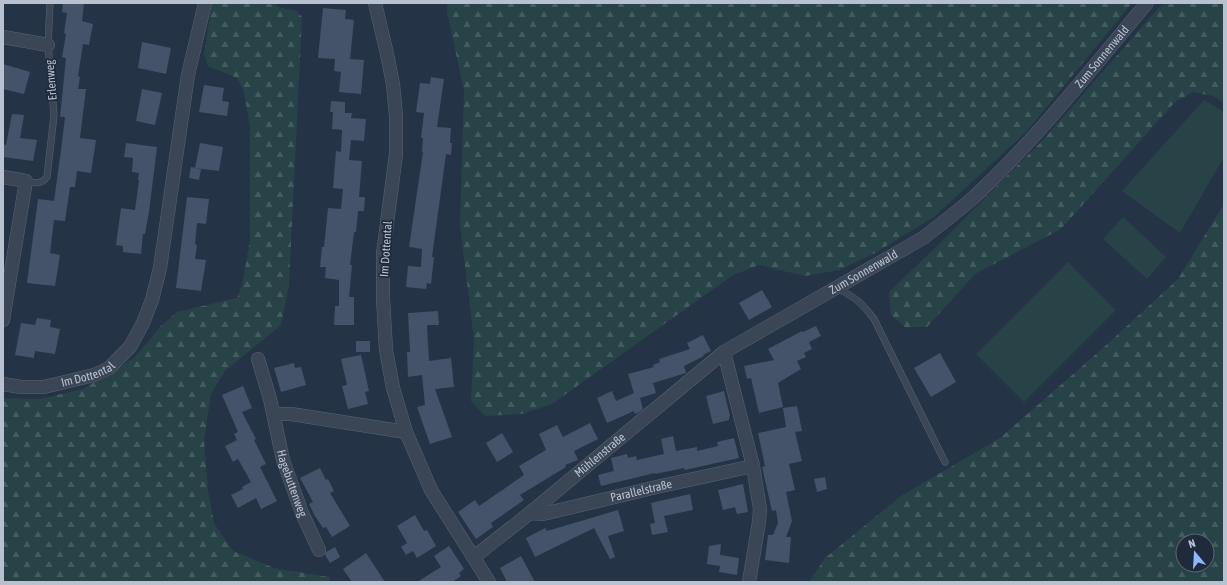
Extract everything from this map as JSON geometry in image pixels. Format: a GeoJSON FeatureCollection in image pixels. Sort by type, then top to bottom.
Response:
{"type":"FeatureCollection","features":[{"type":"Feature","properties":{"kind":"street","name":"Im Dottental"},"geometry":{"type":"LineString","coordinates":[[3,384],[22,387],[44,387],[94,375],[109,368],[130,347],[143,323],[152,300],[160,268],[188,75],[205,3]]}},
{"type":"Feature","properties":{"kind":"street","name":"Im Dottental"},"geometry":{"type":"LineString","coordinates":[[375,3],[389,61],[396,116],[396,154],[383,254],[383,298],[386,350],[393,388],[406,432],[431,490],[474,557]]}},
{"type":"Feature","properties":{"kind":"street","name":"Zum Sonnenwald"},"geometry":{"type":"LineString","coordinates":[[724,352],[923,238],[973,198],[1032,138],[1147,3]]}},
{"type":"Feature","properties":{"kind":"street","name":"Erlenweg"},"geometry":{"type":"LineString","coordinates":[[3,37],[48,45]]}},
{"type":"Feature","properties":{"kind":"street"},"geometry":{"type":"LineString","coordinates":[[3,177],[26,181],[3,320]]}},
{"type":"Feature","properties":{"kind":"street"},"geometry":{"type":"LineString","coordinates":[[724,352],[753,466],[760,509],[749,582]]}},
{"type":"Feature","properties":{"kind":"street","name":"Mühlenstraße"},"geometry":{"type":"LineString","coordinates":[[474,557],[530,513],[724,352]]}},
{"type":"Feature","properties":{"kind":"street","name":"Hagebuttenweg"},"geometry":{"type":"LineString","coordinates":[[258,359],[274,414],[283,460],[292,486],[319,550]]}},
{"type":"Feature","properties":{"kind":"street"},"geometry":{"type":"LineString","coordinates":[[274,414],[291,414],[406,432]]}},
{"type":"Feature","properties":{"kind":"street","name":"Parallelstraße"},"geometry":{"type":"LineString","coordinates":[[530,513],[543,514],[654,487],[753,466]]}},
{"type":"Feature","properties":{"kind":"street"},"geometry":{"type":"LineString","coordinates":[[474,557],[490,582]]}},
{"type":"Feature","properties":{"kind":"lane","name":"Erlenweg"},"geometry":{"type":"LineString","coordinates":[[26,181],[38,183],[43,182],[47,177],[54,115],[48,45],[50,3]]}},
{"type":"Feature","properties":{"kind":"lane"},"geometry":{"type":"LineString","coordinates":[[837,288],[853,296],[863,304],[874,319],[945,462]]}},
{"type":"Feature","properties":{"kind":"green space"},"geometry":{"type":"Polygon","coordinates":[[[212,3],[275,3],[278,7],[297,11],[302,17],[289,284],[281,325],[225,371],[211,394],[204,440],[208,491],[214,523],[233,551],[274,568],[329,577],[330,582],[3,582],[3,398],[40,399],[83,389],[134,358],[162,325],[177,312],[237,298],[242,285],[250,240],[250,126],[243,89],[237,78],[208,66],[204,54],[212,3]]]}},
{"type":"Feature","properties":{"kind":"green space"},"geometry":{"type":"Polygon","coordinates":[[[448,3],[1132,3],[1027,131],[934,217],[875,253],[839,270],[805,276],[759,265],[733,275],[552,404],[522,414],[485,416],[471,401],[474,339],[460,225],[464,91],[447,12],[448,3]]]}},
{"type":"Feature","properties":{"kind":"green space"},"geometry":{"type":"Polygon","coordinates":[[[1163,3],[1224,3],[1224,103],[1213,96],[1193,92],[1175,102],[1061,229],[975,274],[927,327],[905,327],[891,315],[889,292],[1043,140],[1163,3]]]}},
{"type":"Feature","properties":{"kind":"green space"},"geometry":{"type":"Polygon","coordinates":[[[1204,100],[1224,112],[1224,157],[1180,233],[1122,191],[1204,100]]]}},
{"type":"Feature","properties":{"kind":"green space"},"geometry":{"type":"Polygon","coordinates":[[[1224,204],[1224,582],[809,582],[825,558],[901,496],[1000,438],[1103,348],[1178,279],[1224,204]]]}},
{"type":"Feature","properties":{"kind":"green space"},"geometry":{"type":"Polygon","coordinates":[[[1123,217],[1166,257],[1147,279],[1103,239],[1123,217]]]}},
{"type":"Feature","properties":{"kind":"green space"},"geometry":{"type":"Polygon","coordinates":[[[1068,262],[1116,310],[1024,402],[976,354],[1068,262]]]}},
{"type":"Feature","properties":{"kind":"building"},"geometry":{"type":"Polygon","coordinates":[[[63,3],[84,3],[82,21],[93,24],[89,45],[83,44],[78,76],[80,77],[78,89],[86,89],[80,138],[96,140],[91,173],[77,171],[75,187],[70,187],[65,221],[54,220],[50,253],[60,255],[55,286],[27,283],[38,199],[54,201],[61,150],[65,117],[60,117],[66,58],[62,57],[66,34],[64,33],[67,13],[62,12],[63,3]]]}},
{"type":"Feature","properties":{"kind":"building"},"geometry":{"type":"Polygon","coordinates":[[[323,8],[346,10],[345,19],[354,20],[350,59],[364,60],[361,94],[339,92],[341,72],[334,71],[335,59],[318,58],[323,8]]]}},
{"type":"Feature","properties":{"kind":"building"},"geometry":{"type":"Polygon","coordinates":[[[142,42],[171,48],[166,74],[138,68],[142,42]]]}},
{"type":"Feature","properties":{"kind":"building"},"geometry":{"type":"Polygon","coordinates":[[[3,64],[30,72],[24,94],[3,89],[3,64]]]}},
{"type":"Feature","properties":{"kind":"building"},"geometry":{"type":"Polygon","coordinates":[[[431,77],[444,79],[437,127],[451,128],[450,143],[452,143],[451,155],[446,154],[432,257],[434,257],[431,284],[427,283],[426,289],[406,287],[408,266],[421,267],[422,249],[409,247],[423,152],[423,138],[421,138],[424,113],[416,112],[420,83],[430,84],[431,77]]]}},
{"type":"Feature","properties":{"kind":"building"},"geometry":{"type":"Polygon","coordinates":[[[204,85],[224,88],[222,101],[229,102],[227,116],[199,112],[204,85]]]}},
{"type":"Feature","properties":{"kind":"building"},"geometry":{"type":"Polygon","coordinates":[[[142,89],[162,93],[155,125],[136,121],[142,89]]]}},
{"type":"Feature","properties":{"kind":"building"},"geometry":{"type":"Polygon","coordinates":[[[331,101],[345,102],[345,113],[352,113],[351,118],[366,119],[364,141],[351,140],[349,160],[362,161],[359,197],[365,197],[364,211],[358,211],[350,265],[352,265],[349,297],[354,297],[354,325],[334,325],[335,306],[339,306],[339,280],[325,278],[326,267],[320,267],[322,247],[324,247],[328,208],[341,209],[343,189],[333,188],[336,151],[341,152],[342,130],[332,129],[333,112],[330,112],[331,101]]]}},
{"type":"Feature","properties":{"kind":"building"},"geometry":{"type":"Polygon","coordinates":[[[12,114],[24,115],[20,138],[37,140],[33,161],[3,157],[3,144],[6,145],[12,114]]]}},
{"type":"Feature","properties":{"kind":"building"},"geometry":{"type":"Polygon","coordinates":[[[126,143],[157,147],[149,212],[145,234],[143,234],[141,254],[123,252],[123,246],[116,245],[121,208],[135,210],[139,180],[139,173],[132,172],[133,158],[124,157],[126,143]]]}},
{"type":"Feature","properties":{"kind":"building"},"geometry":{"type":"Polygon","coordinates":[[[200,143],[223,147],[219,171],[195,168],[200,143]]]}},
{"type":"Feature","properties":{"kind":"building"},"geometry":{"type":"Polygon","coordinates":[[[191,167],[201,169],[199,180],[189,178],[191,167]]]}},
{"type":"Feature","properties":{"kind":"building"},"geometry":{"type":"Polygon","coordinates":[[[187,197],[209,199],[206,224],[197,223],[195,244],[197,245],[195,259],[206,260],[201,291],[176,288],[187,197]]]}},
{"type":"Feature","properties":{"kind":"building"},"geometry":{"type":"Polygon","coordinates":[[[762,290],[772,307],[749,320],[739,303],[762,290]]]}},
{"type":"Feature","properties":{"kind":"building"},"geometry":{"type":"Polygon","coordinates":[[[438,311],[439,325],[427,325],[429,361],[451,358],[454,387],[435,389],[452,437],[430,444],[417,407],[425,405],[422,375],[408,377],[407,352],[410,352],[408,313],[438,311]]]}},
{"type":"Feature","properties":{"kind":"building"},"geometry":{"type":"Polygon","coordinates":[[[37,318],[51,320],[50,327],[60,329],[55,354],[35,351],[34,358],[15,355],[21,323],[35,325],[37,318]]]}},
{"type":"Feature","properties":{"kind":"building"},"geometry":{"type":"Polygon","coordinates":[[[816,326],[821,336],[809,342],[812,349],[804,353],[806,357],[797,361],[801,369],[778,383],[783,407],[759,413],[751,378],[747,379],[744,366],[774,360],[768,349],[802,331],[803,332],[816,326]]]}},
{"type":"Feature","properties":{"kind":"building"},"geometry":{"type":"Polygon","coordinates":[[[703,335],[711,351],[684,366],[686,373],[653,383],[656,393],[640,398],[643,409],[638,413],[635,414],[634,411],[607,423],[597,398],[612,391],[616,401],[634,393],[628,374],[654,367],[653,365],[660,362],[659,359],[690,349],[687,343],[703,335]]]}},
{"type":"Feature","properties":{"kind":"building"},"geometry":{"type":"Polygon","coordinates":[[[356,341],[370,341],[370,352],[356,352],[356,341]]]}},
{"type":"Feature","properties":{"kind":"building"},"geometry":{"type":"Polygon","coordinates":[[[940,353],[956,382],[931,397],[914,368],[940,353]]]}},
{"type":"Feature","properties":{"kind":"building"},"geometry":{"type":"Polygon","coordinates":[[[361,355],[369,391],[365,392],[368,404],[348,409],[342,386],[347,385],[341,359],[361,355]]]}},
{"type":"Feature","properties":{"kind":"building"},"geometry":{"type":"Polygon","coordinates":[[[294,363],[295,368],[301,367],[306,385],[281,392],[274,368],[294,363]]]}},
{"type":"Feature","properties":{"kind":"building"},"geometry":{"type":"Polygon","coordinates":[[[243,386],[252,408],[242,412],[256,439],[254,440],[266,464],[260,467],[277,501],[261,509],[256,498],[238,508],[231,495],[243,489],[242,487],[251,482],[238,459],[233,462],[225,446],[237,440],[234,434],[238,432],[222,395],[243,386]]]}},
{"type":"Feature","properties":{"kind":"building"},"geometry":{"type":"Polygon","coordinates":[[[724,391],[730,416],[729,420],[713,424],[706,396],[724,391]]]}},
{"type":"Feature","properties":{"kind":"building"},"geometry":{"type":"Polygon","coordinates":[[[797,406],[802,431],[795,432],[802,461],[789,464],[795,490],[786,492],[792,521],[786,537],[791,537],[789,563],[765,560],[768,535],[773,535],[778,523],[776,510],[772,511],[762,467],[765,466],[758,433],[786,427],[783,408],[797,406]]]}},
{"type":"Feature","properties":{"kind":"building"},"geometry":{"type":"Polygon","coordinates":[[[590,423],[598,439],[574,451],[578,460],[565,465],[566,467],[520,495],[524,500],[491,523],[493,527],[476,539],[458,512],[475,500],[479,506],[524,475],[519,466],[546,450],[539,434],[557,425],[563,437],[590,423]]]}},
{"type":"Feature","properties":{"kind":"building"},"geometry":{"type":"Polygon","coordinates":[[[502,433],[513,452],[497,462],[486,443],[502,433]]]}},
{"type":"Feature","properties":{"kind":"building"},"geometry":{"type":"Polygon","coordinates":[[[673,436],[676,451],[697,447],[697,451],[718,446],[717,442],[734,438],[739,458],[685,470],[684,468],[655,473],[601,486],[598,475],[614,471],[611,458],[627,454],[628,458],[636,456],[637,460],[664,454],[661,439],[673,436]]]}},
{"type":"Feature","properties":{"kind":"building"},"geometry":{"type":"Polygon","coordinates":[[[320,468],[334,491],[330,493],[350,526],[332,537],[326,527],[323,528],[315,516],[309,504],[313,502],[300,478],[320,468]]]}},
{"type":"Feature","properties":{"kind":"building"},"geometry":{"type":"Polygon","coordinates":[[[825,477],[827,489],[817,492],[814,479],[825,477]]]}},
{"type":"Feature","properties":{"kind":"building"},"geometry":{"type":"Polygon","coordinates":[[[743,484],[748,512],[737,514],[735,507],[723,510],[718,490],[743,484]]]}},
{"type":"Feature","properties":{"kind":"building"},"geometry":{"type":"Polygon","coordinates":[[[690,494],[693,510],[664,516],[668,532],[652,535],[650,524],[655,523],[651,503],[690,494]]]}},
{"type":"Feature","properties":{"kind":"building"},"geometry":{"type":"Polygon","coordinates":[[[618,510],[624,531],[608,536],[615,557],[610,559],[594,528],[535,557],[526,538],[545,528],[547,531],[618,510]]]}},
{"type":"Feature","properties":{"kind":"building"},"geometry":{"type":"Polygon","coordinates":[[[415,515],[424,531],[427,530],[436,546],[417,558],[413,551],[406,555],[401,547],[407,543],[397,526],[415,515]]]}},
{"type":"Feature","properties":{"kind":"building"},"geometry":{"type":"Polygon","coordinates":[[[721,544],[720,555],[739,558],[737,575],[719,572],[720,566],[707,564],[709,546],[721,544]]]}},
{"type":"Feature","properties":{"kind":"building"},"geometry":{"type":"Polygon","coordinates":[[[449,546],[464,569],[459,573],[461,576],[452,582],[417,582],[441,567],[434,556],[449,546]]]}},
{"type":"Feature","properties":{"kind":"building"},"geometry":{"type":"Polygon","coordinates":[[[335,547],[340,557],[330,563],[325,555],[326,552],[335,547]]]}},
{"type":"Feature","properties":{"kind":"building"},"geometry":{"type":"Polygon","coordinates":[[[366,553],[385,582],[352,582],[343,569],[366,553]]]}},
{"type":"Feature","properties":{"kind":"building"},"geometry":{"type":"Polygon","coordinates":[[[521,556],[535,582],[507,582],[500,568],[521,556]]]}}]}
